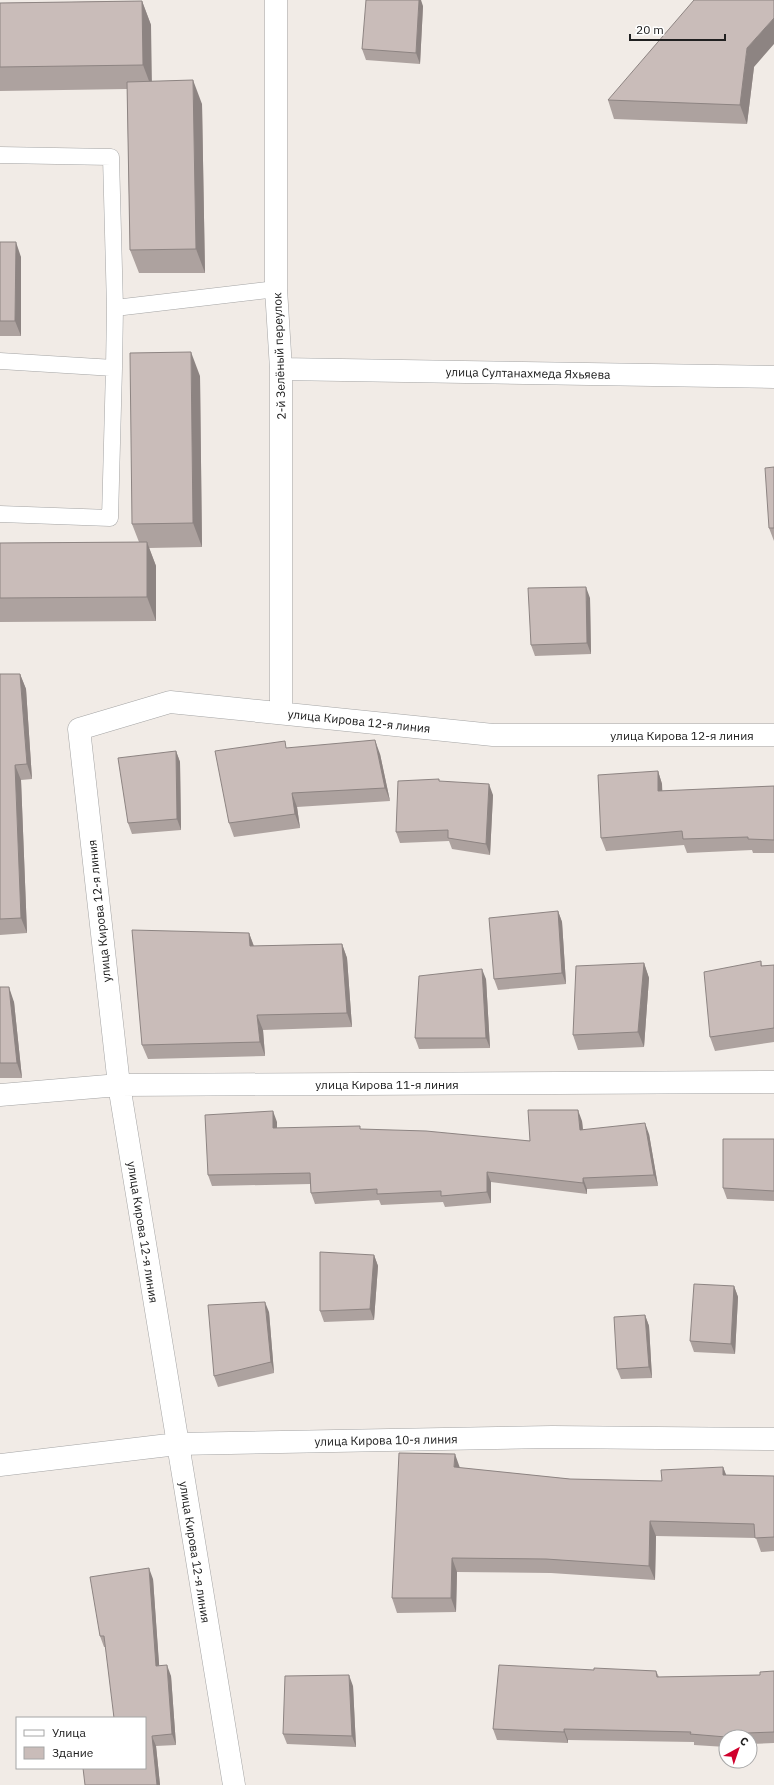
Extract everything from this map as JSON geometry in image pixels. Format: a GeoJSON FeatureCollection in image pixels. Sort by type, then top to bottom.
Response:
{"type":"FeatureCollection","features":[{"type":"Feature","properties":{"kind":"street","name":"2-й Зелёный переулок"},"geometry":{"type":"LineString","coordinates":[[276,0],[276,289],[282,369],[281,713]]}},
{"type":"Feature","properties":{"kind":"street","name":"улица Султанахмеда Яхьяева"},"geometry":{"type":"LineString","coordinates":[[282,369],[774,377]]}},
{"type":"Feature","properties":{"kind":"street","name":"улица Кирова 12-я линия"},"geometry":{"type":"LineString","coordinates":[[234,1785],[119,1086],[79,729],[170,702],[492,735],[774,735]]}},
{"type":"Feature","properties":{"kind":"street","name":"улица Кирова 11-я линия"},"geometry":{"type":"LineString","coordinates":[[0,1095],[119,1086],[774,1082]]}},
{"type":"Feature","properties":{"kind":"street","name":"улица Кирова 10-я линия"},"geometry":{"type":"LineString","coordinates":[[0,1465],[177,1444],[552,1437],[774,1439]]}},
{"type":"Feature","properties":{"kind":"lane"},"geometry":{"type":"LineString","coordinates":[[0,155],[111,157],[115,308],[110,518],[0,514]]}},
{"type":"Feature","properties":{"kind":"lane"},"geometry":{"type":"LineString","coordinates":[[115,308],[276,289]]}},
{"type":"Feature","properties":{"kind":"lane"},"geometry":{"type":"LineString","coordinates":[[0,361],[114,368]]}},
{"type":"Feature","properties":{"kind":"building"},"geometry":{"type":"Polygon","coordinates":[[[366,0],[419,0],[416,53],[362,49],[366,0]]]}},
{"type":"Feature","properties":{"kind":"building"},"geometry":{"type":"Polygon","coordinates":[[[694,0],[774,0],[774,18],[747,48],[740,105],[608,100],[694,0]]]}},
{"type":"Feature","properties":{"kind":"building"},"geometry":{"type":"Polygon","coordinates":[[[142,1],[143,65],[0,67],[0,3],[142,1]]]}},
{"type":"Feature","properties":{"kind":"building"},"geometry":{"type":"Polygon","coordinates":[[[193,80],[196,249],[130,250],[127,82],[193,80]]]}},
{"type":"Feature","properties":{"kind":"building"},"geometry":{"type":"Polygon","coordinates":[[[0,242],[16,242],[15,321],[0,321],[0,242]]]}},
{"type":"Feature","properties":{"kind":"building"},"geometry":{"type":"Polygon","coordinates":[[[191,352],[193,523],[132,524],[130,353],[191,352]]]}},
{"type":"Feature","properties":{"kind":"building"},"geometry":{"type":"Polygon","coordinates":[[[774,467],[774,528],[769,528],[765,468],[774,467]]]}},
{"type":"Feature","properties":{"kind":"building"},"geometry":{"type":"Polygon","coordinates":[[[147,542],[147,597],[0,598],[0,543],[147,542]]]}},
{"type":"Feature","properties":{"kind":"building"},"geometry":{"type":"Polygon","coordinates":[[[586,587],[587,643],[531,645],[528,588],[586,587]]]}},
{"type":"Feature","properties":{"kind":"building"},"geometry":{"type":"Polygon","coordinates":[[[0,674],[20,674],[27,764],[15,765],[21,918],[0,919],[0,674]]]}},
{"type":"Feature","properties":{"kind":"building"},"geometry":{"type":"Polygon","coordinates":[[[375,740],[385,788],[292,793],[295,814],[229,823],[215,751],[285,741],[286,748],[375,740]]]}},
{"type":"Feature","properties":{"kind":"building"},"geometry":{"type":"Polygon","coordinates":[[[176,751],[177,819],[128,823],[118,758],[176,751]]]}},
{"type":"Feature","properties":{"kind":"building"},"geometry":{"type":"Polygon","coordinates":[[[658,771],[658,791],[774,786],[774,840],[748,839],[748,837],[683,839],[682,831],[601,838],[598,775],[658,771]]]}},
{"type":"Feature","properties":{"kind":"building"},"geometry":{"type":"Polygon","coordinates":[[[439,779],[439,781],[489,784],[486,844],[448,838],[448,830],[396,832],[398,781],[439,779]]]}},
{"type":"Feature","properties":{"kind":"building"},"geometry":{"type":"Polygon","coordinates":[[[558,911],[562,973],[494,979],[489,918],[558,911]]]}},
{"type":"Feature","properties":{"kind":"building"},"geometry":{"type":"Polygon","coordinates":[[[132,930],[249,933],[250,946],[342,944],[347,1013],[257,1015],[260,1042],[142,1045],[132,930]]]}},
{"type":"Feature","properties":{"kind":"building"},"geometry":{"type":"Polygon","coordinates":[[[761,961],[761,966],[774,965],[774,1028],[710,1037],[704,972],[761,961]]]}},
{"type":"Feature","properties":{"kind":"building"},"geometry":{"type":"Polygon","coordinates":[[[644,963],[638,1032],[573,1035],[576,966],[644,963]]]}},
{"type":"Feature","properties":{"kind":"building"},"geometry":{"type":"Polygon","coordinates":[[[482,969],[486,1038],[415,1038],[419,976],[482,969]]]}},
{"type":"Feature","properties":{"kind":"building"},"geometry":{"type":"Polygon","coordinates":[[[0,987],[9,987],[17,1063],[0,1063],[0,987]]]}},
{"type":"Feature","properties":{"kind":"building"},"geometry":{"type":"Polygon","coordinates":[[[528,1110],[578,1110],[580,1130],[645,1123],[654,1175],[583,1178],[583,1183],[487,1172],[487,1192],[441,1196],[441,1191],[377,1194],[377,1189],[311,1193],[310,1173],[208,1175],[205,1115],[273,1111],[273,1128],[360,1126],[360,1129],[426,1131],[530,1141],[528,1110]]]}},
{"type":"Feature","properties":{"kind":"building"},"geometry":{"type":"Polygon","coordinates":[[[723,1139],[774,1139],[774,1191],[723,1188],[723,1139]]]}},
{"type":"Feature","properties":{"kind":"building"},"geometry":{"type":"Polygon","coordinates":[[[320,1252],[374,1255],[370,1309],[320,1311],[320,1252]]]}},
{"type":"Feature","properties":{"kind":"building"},"geometry":{"type":"Polygon","coordinates":[[[694,1284],[734,1286],[731,1344],[690,1341],[694,1284]]]}},
{"type":"Feature","properties":{"kind":"building"},"geometry":{"type":"Polygon","coordinates":[[[265,1302],[271,1362],[214,1376],[208,1305],[265,1302]]]}},
{"type":"Feature","properties":{"kind":"building"},"geometry":{"type":"Polygon","coordinates":[[[645,1315],[649,1367],[617,1369],[614,1317],[645,1315]]]}},
{"type":"Feature","properties":{"kind":"building"},"geometry":{"type":"Polygon","coordinates":[[[399,1453],[455,1454],[454,1467],[570,1479],[662,1481],[661,1470],[723,1467],[723,1475],[774,1476],[774,1537],[755,1538],[754,1524],[650,1521],[649,1566],[546,1559],[452,1558],[451,1598],[392,1598],[399,1453]]]}},
{"type":"Feature","properties":{"kind":"building"},"geometry":{"type":"Polygon","coordinates":[[[149,1568],[156,1666],[167,1665],[172,1734],[152,1736],[157,1785],[85,1785],[83,1769],[146,1769],[146,1717],[114,1717],[104,1636],[100,1636],[90,1577],[149,1568]]]}},
{"type":"Feature","properties":{"kind":"building"},"geometry":{"type":"Polygon","coordinates":[[[499,1665],[594,1670],[594,1668],[656,1671],[657,1677],[760,1675],[760,1672],[774,1671],[774,1732],[758,1733],[758,1729],[718,1729],[718,1736],[690,1734],[691,1732],[564,1729],[564,1732],[493,1729],[499,1665]]]}},
{"type":"Feature","properties":{"kind":"building"},"geometry":{"type":"Polygon","coordinates":[[[349,1675],[352,1736],[283,1734],[285,1676],[349,1675]]]}}]}
